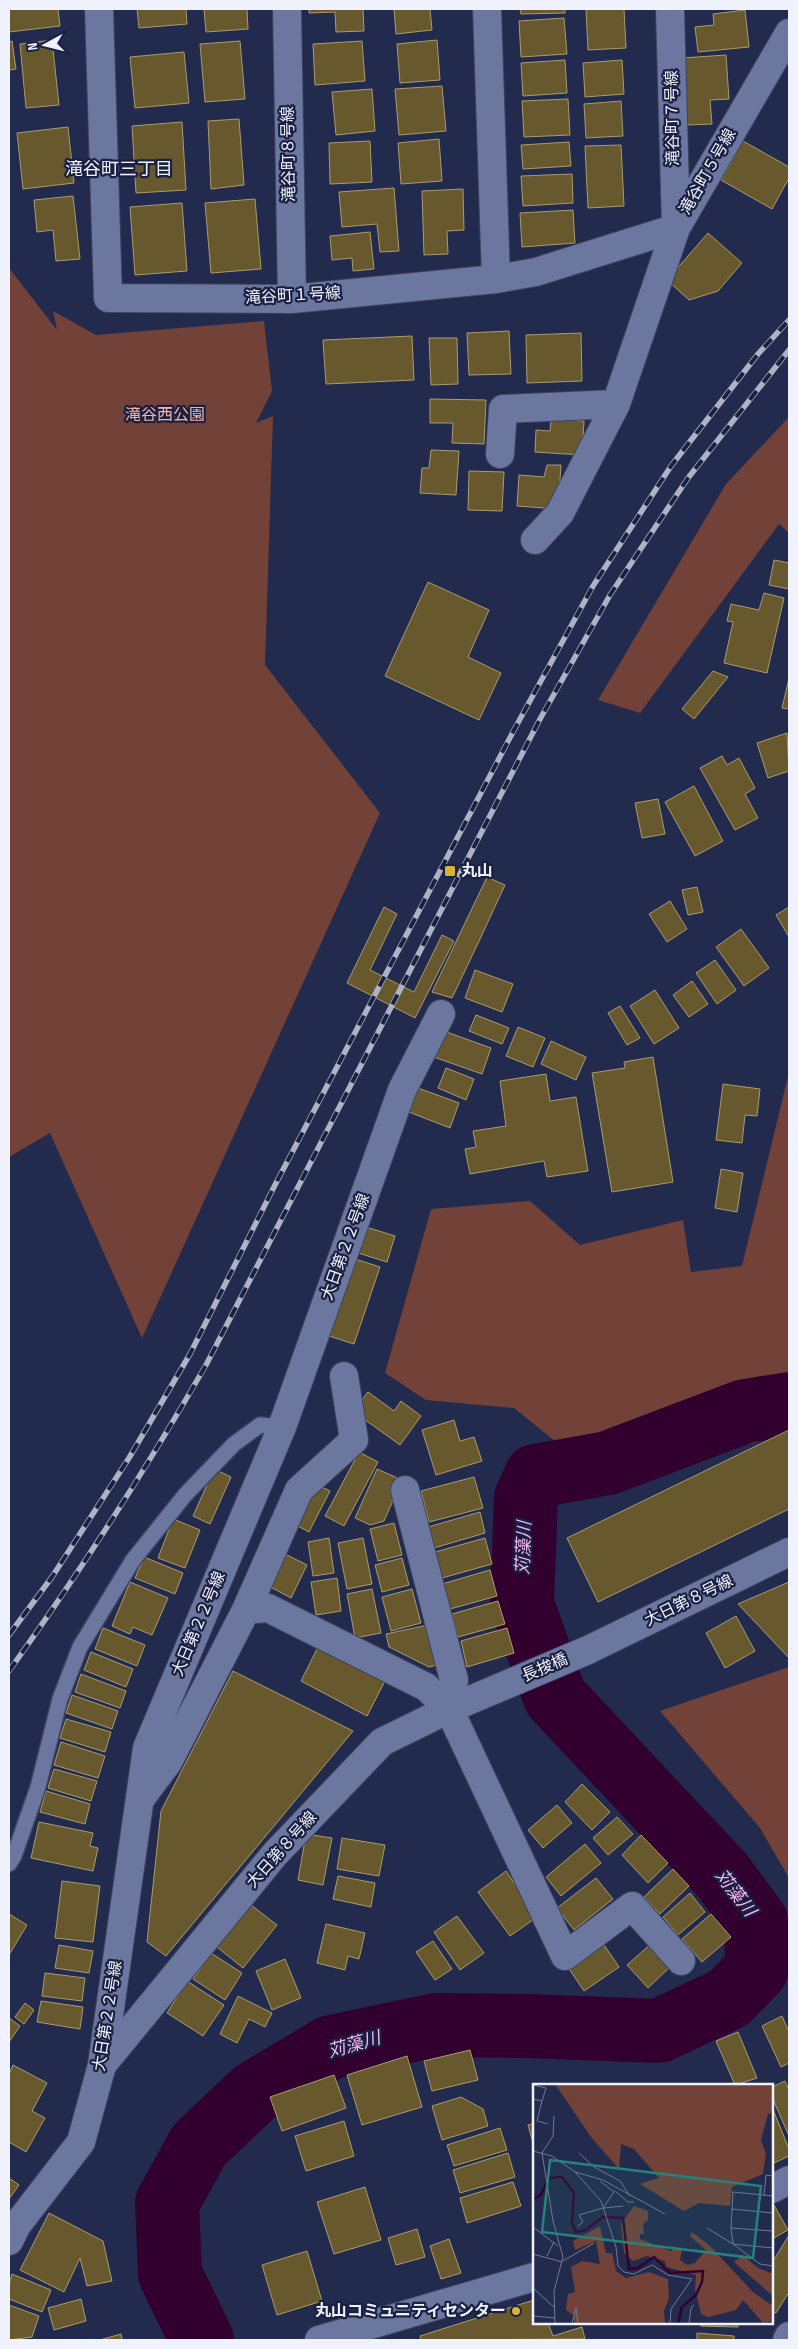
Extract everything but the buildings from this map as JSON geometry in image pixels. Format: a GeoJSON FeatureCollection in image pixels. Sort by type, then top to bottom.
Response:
{"type":"FeatureCollection","features":[{"type":"Feature","properties":{"kind":"street","name":"滝谷町１号線"},"geometry":{"type":"LineString","coordinates":[[99,9],[108,298],[292,298],[496,279]]}},
{"type":"Feature","properties":{"kind":"street","name":"滝谷町８号線"},"geometry":{"type":"LineString","coordinates":[[286,9],[292,298]]}},
{"type":"Feature","properties":{"kind":"street"},"geometry":{"type":"LineString","coordinates":[[487,9],[496,279]]}},
{"type":"Feature","properties":{"kind":"street","name":"滝谷町７号線"},"geometry":{"type":"LineString","coordinates":[[670,9],[676,228]]}},
{"type":"Feature","properties":{"kind":"street","name":"滝谷町５号線"},"geometry":{"type":"LineString","coordinates":[[496,279],[536,272],[676,228],[789,32]]}},
{"type":"Feature","properties":{"kind":"street"},"geometry":{"type":"LineString","coordinates":[[535,540],[560,514],[616,404],[676,228]]}},
{"type":"Feature","properties":{"kind":"street"},"geometry":{"type":"LineString","coordinates":[[500,454],[503,409],[616,404]]}},
{"type":"Feature","properties":{"kind":"street","name":"大日第２２号線"},"geometry":{"type":"LineString","coordinates":[[9,2241],[17,2225],[81,2142],[102,2065],[147,1748],[282,1427],[402,1090],[441,1014]]}},
{"type":"Feature","properties":{"kind":"street"},"geometry":{"type":"LineString","coordinates":[[140,1800],[168,1762],[246,1610],[299,1490],[354,1440],[344,1376]]}},
{"type":"Feature","properties":{"kind":"street"},"geometry":{"type":"LineString","coordinates":[[405,1490],[454,1680],[449,1709]]}},
{"type":"Feature","properties":{"kind":"street","name":"大日第８号線"},"geometry":{"type":"LineString","coordinates":[[588,1650],[789,1552]]}},
{"type":"Feature","properties":{"kind":"street"},"geometry":{"type":"LineString","coordinates":[[246,1610],[268,1608],[426,1687],[449,1709],[565,1956],[632,1906],[681,1961]]}},
{"type":"Feature","properties":{"kind":"street","name":"長捘橋"},"geometry":{"type":"LineString","coordinates":[[503,1686],[588,1650]]}},
{"type":"Feature","properties":{"kind":"street","name":"大日第８号線"},"geometry":{"type":"LineString","coordinates":[[102,2065],[274,1854],[382,1742],[449,1709],[503,1686]]}},
{"type":"Feature","properties":{"kind":"street"},"geometry":{"type":"LineString","coordinates":[[773,2188],[789,2180]]}},
{"type":"Feature","properties":{"kind":"street"},"geometry":{"type":"LineString","coordinates":[[319,2340],[533,2277]]}},
{"type":"Feature","properties":{"kind":"street"},"geometry":{"type":"LineString","coordinates":[[787,2340],[789,2336]]}},
{"type":"Feature","properties":{"kind":"lane"},"geometry":{"type":"LineString","coordinates":[[9,1864],[14,1856],[38,1787],[60,1699],[80,1647],[133,1560],[185,1496],[234,1444],[260,1425],[282,1427]]}},
{"type":"Feature","properties":{"kind":"green space","name":"滝谷西公園"},"geometry":{"type":"Polygon","coordinates":[[[9,268],[57,330],[53,311],[96,335],[264,321],[272,391],[256,423],[273,416],[265,665],[380,813],[142,1338],[50,1133],[9,1157],[9,268]]]}},
{"type":"Feature","properties":{"kind":"green space"},"geometry":{"type":"Polygon","coordinates":[[[789,417],[789,533],[779,524],[640,713],[598,700],[726,484],[789,417]]]}},
{"type":"Feature","properties":{"kind":"green space"},"geometry":{"type":"Polygon","coordinates":[[[789,1072],[789,1433],[607,1483],[514,1408],[426,1400],[385,1373],[431,1209],[530,1201],[580,1245],[683,1220],[691,1272],[742,1266],[789,1072]]]}},
{"type":"Feature","properties":{"kind":"green space"},"geometry":{"type":"Polygon","coordinates":[[[789,1667],[789,1878],[760,1828],[660,1711],[789,1667]]]}},
{"type":"Feature","properties":{"kind":"waterway","name":"苅藻川"},"geometry":{"type":"LineString","coordinates":[[202,2340],[170,2274],[167,2203],[199,2145],[254,2093],[331,2047],[436,2025],[659,2031],[729,1998],[757,1969],[756,1921],[722,1875],[555,1697],[522,1604],[526,1498],[536,1476],[608,1463],[745,1411],[789,1404]]}},
{"type":"Feature","properties":{"kind":"railway"},"geometry":{"type":"LineString","coordinates":[[9,1635],[52,1577],[129,1458],[190,1354],[275,1185],[514,730],[593,586],[671,466],[758,354],[789,320]]}},
{"type":"Feature","properties":{"kind":"railway"},"geometry":{"type":"LineString","coordinates":[[9,1671],[111,1521],[206,1365],[540,719],[610,595],[688,478],[789,350]]}},
{"type":"Feature","properties":{"kind":"place","name":"丸山"},"geometry":{"type":"Point","coordinates":[450,871]}},
{"type":"Feature","properties":{"kind":"place","name":"丸山コミュニティセンター"},"geometry":{"type":"Point","coordinates":[516,2311]}},
{"type":"Feature","properties":{"kind":"district","name":"滝谷町三丁目"},"geometry":{"type":"Point","coordinates":[119,169]}}]}
